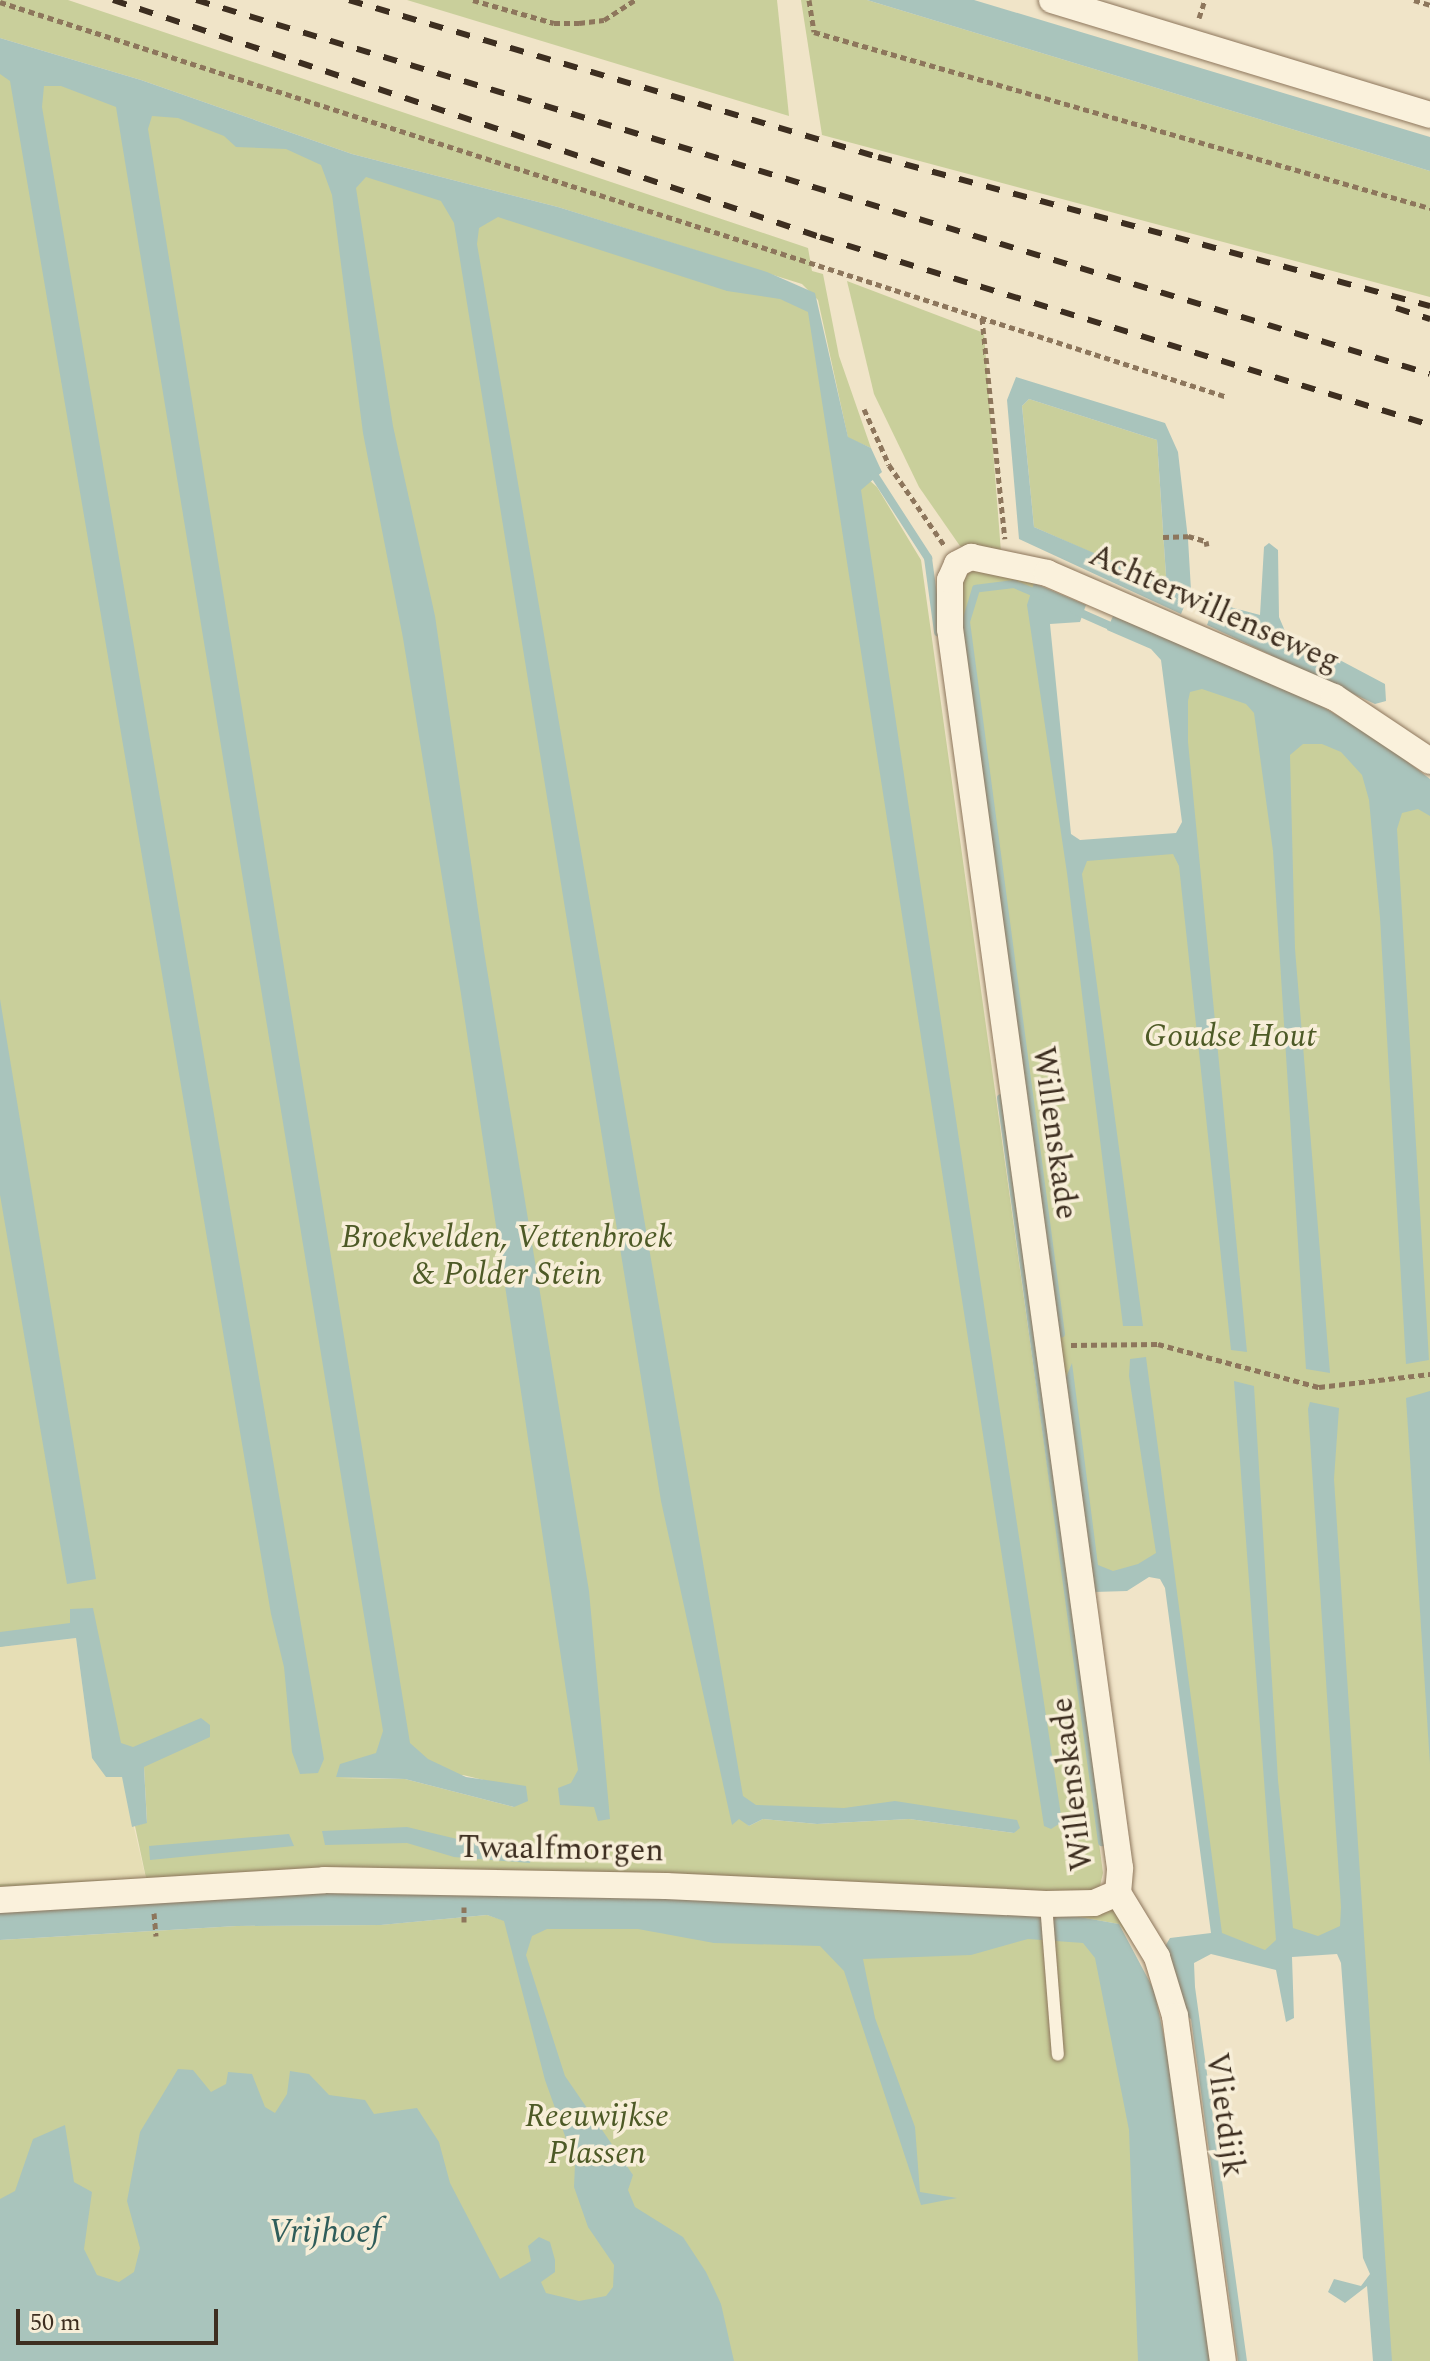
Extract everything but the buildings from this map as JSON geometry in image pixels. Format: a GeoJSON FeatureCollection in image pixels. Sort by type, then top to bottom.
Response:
{"type":"FeatureCollection","features":[{"type":"Feature","properties":{"kind":"street"},"geometry":{"type":"LineString","coordinates":[[1052,0],[1430,115]]}},
{"type":"Feature","properties":{"kind":"street","name":"Achterwillenseweg"},"geometry":{"type":"LineString","coordinates":[[957,564],[971,557],[1008,562],[1047,573],[1334,697],[1430,761]]}},
{"type":"Feature","properties":{"kind":"street","name":"Willenskade"},"geometry":{"type":"LineString","coordinates":[[957,564],[950,580],[950,629],[1120,1868],[1118,1893]]}},
{"type":"Feature","properties":{"kind":"street","name":"Twaalfmorgen"},"geometry":{"type":"LineString","coordinates":[[0,1900],[324,1880],[666,1886],[1046,1908],[1094,1903],[1118,1893]]}},
{"type":"Feature","properties":{"kind":"street","name":"Vlietdijk"},"geometry":{"type":"LineString","coordinates":[[1118,1893],[1157,1957],[1175,2016],[1223,2361]]}},
{"type":"Feature","properties":{"kind":"lane"},"geometry":{"type":"LineString","coordinates":[[1046,1908],[1058,2055]]}},
{"type":"Feature","properties":{"kind":"path"},"geometry":{"type":"LineString","coordinates":[[473,0],[554,23],[579,23],[604,20],[635,0]]}},
{"type":"Feature","properties":{"kind":"path"},"geometry":{"type":"LineString","coordinates":[[809,0],[814,32],[1430,208]]}},
{"type":"Feature","properties":{"kind":"path"},"geometry":{"type":"LineString","coordinates":[[1414,0],[1430,5]]}},
{"type":"Feature","properties":{"kind":"path"},"geometry":{"type":"LineString","coordinates":[[0,2],[1227,397]]}},
{"type":"Feature","properties":{"kind":"path"},"geometry":{"type":"LineString","coordinates":[[982,318],[1008,562]]}},
{"type":"Feature","properties":{"kind":"path"},"geometry":{"type":"LineString","coordinates":[[864,409],[889,465],[957,564]]}},
{"type":"Feature","properties":{"kind":"path"},"geometry":{"type":"LineString","coordinates":[[1163,537],[1188,536],[1206,541],[1207,546]]}},
{"type":"Feature","properties":{"kind":"path"},"geometry":{"type":"LineString","coordinates":[[1050,1347],[1158,1344],[1319,1387],[1430,1374]]}},
{"type":"Feature","properties":{"kind":"shaded area"},"geometry":{"type":"Polygon","coordinates":[[[76,1638],[92,1757],[122,1776],[146,1879],[0,1884],[0,1647],[76,1638]]]}},
{"type":"Feature","properties":{"kind":"green space"},"geometry":{"type":"Polygon","coordinates":[[[0,0],[68,0],[808,248],[812,271],[823,274],[839,356],[871,448],[848,438],[818,300],[802,284],[558,207],[352,154],[141,80],[0,38],[0,0]]]}},
{"type":"Feature","properties":{"kind":"green space"},"geometry":{"type":"Polygon","coordinates":[[[407,0],[777,0],[789,116],[407,0]]]}},
{"type":"Feature","properties":{"kind":"green space"},"geometry":{"type":"Polygon","coordinates":[[[801,0],[867,0],[1430,171],[1430,297],[822,135],[801,0]]]}},
{"type":"Feature","properties":{"kind":"green space","name":"Broekvelden, Vettenbroek & Polder Stein"},"geometry":{"type":"Polygon","coordinates":[[[0,50],[816,299],[841,456],[864,485],[869,480],[877,487],[921,560],[1080,1700],[1103,1873],[1099,1890],[1132,1929],[1132,1941],[1119,1924],[1056,1913],[0,1907],[0,1884],[146,1878],[135,1826],[147,1822],[144,1767],[119,1755],[90,1631],[0,1647],[0,50]],[[463,1775],[337,1778],[405,1779],[514,1807],[500,1784],[463,1775]],[[729,1807],[749,1826],[763,1819],[817,1824],[909,1819],[1014,1833],[1018,1823],[729,1807]]]}},
{"type":"Feature","properties":{"kind":"green space"},"geometry":{"type":"Polygon","coordinates":[[[847,281],[984,333],[1001,552],[960,546],[919,487],[874,394],[847,281]]]}},
{"type":"Feature","properties":{"kind":"green space"},"geometry":{"type":"Polygon","coordinates":[[[1029,399],[1157,440],[1166,576],[1160,583],[1034,527],[1022,406],[1029,399]]]}},
{"type":"Feature","properties":{"kind":"green space","name":"Goudse Hout"},"geometry":{"type":"Polygon","coordinates":[[[988,565],[1034,583],[1068,849],[1188,839],[1180,666],[1249,681],[1430,807],[1430,2361],[1382,2361],[1351,1945],[1280,1955],[1219,1947],[1169,1572],[1093,1578],[961,623],[959,589],[968,573],[988,565]]]}},
{"type":"Feature","properties":{"kind":"green space","name":"Reeuwijkse Plassen"},"geometry":{"type":"Polygon","coordinates":[[[487,1915],[503,1920],[1100,1935],[1194,2361],[0,2361],[0,1940],[237,1926],[380,1925],[487,1915]]]}},
{"type":"Feature","properties":{"kind":"water"},"geometry":{"type":"Polygon","coordinates":[[[867,0],[974,0],[1430,137],[1430,171],[867,0]]]}},
{"type":"Feature","properties":{"kind":"water"},"geometry":{"type":"Polygon","coordinates":[[[0,38],[141,80],[352,154],[558,207],[767,272],[815,293],[848,437],[871,448],[882,472],[861,490],[1062,1822],[1051,1829],[1044,1826],[808,312],[780,299],[727,291],[498,217],[479,228],[477,244],[743,1796],[756,1805],[844,1808],[895,1801],[1017,1820],[1020,1828],[1014,1833],[909,1819],[817,1824],[763,1819],[749,1826],[739,1819],[732,1825],[661,1501],[454,223],[441,201],[366,177],[356,188],[393,426],[435,616],[484,951],[589,1591],[610,1819],[598,1821],[594,1807],[560,1805],[558,1788],[571,1783],[578,1770],[461,994],[403,638],[363,433],[332,195],[321,165],[286,149],[236,147],[224,136],[178,118],[152,116],[148,129],[410,1743],[428,1759],[466,1777],[526,1786],[528,1801],[514,1807],[405,1779],[336,1777],[340,1764],[376,1753],[383,1731],[116,107],[61,86],[44,86],[42,107],[324,1759],[318,1773],[300,1774],[292,1752],[284,1667],[271,1614],[10,81],[0,74],[0,38]]]}},
{"type":"Feature","properties":{"kind":"water"},"geometry":{"type":"Polygon","coordinates":[[[1016,377],[1165,423],[1178,452],[1188,539],[1191,590],[1181,614],[1019,539],[1007,400],[1016,377]],[[1029,399],[1022,406],[1034,527],[1161,582],[1166,576],[1157,440],[1029,399]]]}},
{"type":"Feature","properties":{"kind":"water"},"geometry":{"type":"Polygon","coordinates":[[[1269,543],[1278,550],[1279,617],[1285,631],[1385,684],[1386,701],[1375,704],[1207,625],[1215,603],[1260,615],[1264,547],[1269,543]]]}},
{"type":"Feature","properties":{"kind":"water"},"geometry":{"type":"Polygon","coordinates":[[[1034,583],[1086,605],[1080,622],[1050,624],[1071,834],[1080,840],[1176,833],[1182,822],[1161,660],[1151,649],[1107,630],[1113,616],[1306,697],[1379,740],[1430,779],[1430,816],[1418,809],[1402,813],[1397,829],[1429,1360],[1406,1364],[1380,918],[1369,800],[1362,775],[1341,752],[1322,744],[1303,744],[1290,755],[1295,949],[1330,1373],[1306,1369],[1273,851],[1254,713],[1246,704],[1202,689],[1190,692],[1188,742],[1247,1352],[1231,1350],[1179,866],[1173,854],[1087,861],[1082,874],[1143,1326],[1123,1326],[1067,873],[1027,605],[1034,583]]]}},
{"type":"Feature","properties":{"kind":"water"},"geometry":{"type":"Polygon","coordinates":[[[0,999],[96,1579],[67,1584],[0,1195],[0,999]]]}},
{"type":"Feature","properties":{"kind":"water"},"geometry":{"type":"Polygon","coordinates":[[[1146,1357],[1222,1933],[1265,1950],[1276,1940],[1234,1381],[1254,1386],[1278,1780],[1293,1928],[1318,1936],[1340,1926],[1341,1907],[1308,1409],[1310,1402],[1339,1408],[1334,1479],[1392,2361],[1373,2361],[1367,2286],[1345,2303],[1328,2292],[1334,2279],[1361,2286],[1370,2274],[1363,2258],[1341,1963],[1337,1954],[1292,1957],[1294,2018],[1286,2022],[1276,1970],[1211,1954],[1194,1963],[1195,1987],[1247,2361],[1238,2361],[1191,2019],[1184,2015],[1164,1948],[1170,1938],[1211,1933],[1165,1588],[1160,1579],[1149,1577],[1127,1591],[1094,1592],[1064,1382],[1072,1363],[1098,1565],[1113,1571],[1138,1564],[1156,1553],[1129,1376],[1130,1359],[1146,1357]]]}},
{"type":"Feature","properties":{"kind":"water"},"geometry":{"type":"Polygon","coordinates":[[[1430,1391],[1430,1764],[1406,1398],[1430,1391]]]}},
{"type":"Feature","properties":{"kind":"water"},"geometry":{"type":"Polygon","coordinates":[[[93,1608],[121,1743],[133,1747],[201,1718],[210,1725],[210,1737],[144,1767],[147,1823],[132,1827],[122,1777],[106,1777],[92,1758],[76,1638],[0,1647],[0,1632],[70,1623],[70,1609],[93,1608]]]}},
{"type":"Feature","properties":{"kind":"water"},"geometry":{"type":"Polygon","coordinates":[[[407,1827],[478,1844],[533,1848],[530,1863],[454,1857],[407,1843],[325,1845],[322,1831],[407,1827]]]}},
{"type":"Feature","properties":{"kind":"water"},"geometry":{"type":"Polygon","coordinates":[[[289,1834],[294,1846],[150,1860],[149,1846],[289,1834]]]}},
{"type":"Feature","properties":{"kind":"water","name":"Vrijhoef"},"geometry":{"type":"Polygon","coordinates":[[[261,1890],[507,1892],[1057,1913],[1119,1924],[1154,1990],[1180,2112],[1210,2361],[1138,2361],[1129,2130],[1095,1958],[1083,1943],[1028,1939],[971,1955],[863,1959],[875,2018],[915,2127],[920,2192],[957,2198],[921,2205],[844,1971],[820,1946],[714,1943],[638,1929],[547,1929],[532,1936],[526,1955],[565,2076],[633,2175],[628,2190],[635,2207],[683,2237],[706,2272],[721,2304],[734,2361],[0,2361],[0,2199],[15,2191],[33,2139],[65,2125],[74,2182],[92,2192],[84,2249],[97,2275],[119,2282],[134,2272],[140,2248],[127,2201],[140,2132],[178,2069],[193,2070],[211,2092],[226,2084],[228,2072],[252,2074],[265,2107],[275,2113],[287,2094],[290,2071],[309,2074],[329,2095],[365,2100],[374,2114],[417,2108],[439,2142],[450,2183],[500,2279],[531,2261],[528,2246],[539,2237],[550,2242],[555,2260],[555,2272],[541,2282],[546,2293],[579,2301],[606,2296],[613,2287],[614,2265],[588,2227],[574,2187],[575,2164],[545,2080],[504,1921],[487,1915],[381,1925],[237,1926],[0,1940],[0,1907],[261,1890]]]}},
{"type":"Feature","properties":{"kind":"waterway"},"geometry":{"type":"LineString","coordinates":[[875,476],[928,558],[938,632]]}},
{"type":"Feature","properties":{"kind":"waterway"},"geometry":{"type":"LineString","coordinates":[[1040,595],[1014,584],[976,589],[966,622],[1061,1334]]}},
{"type":"Feature","properties":{"kind":"waterway"},"geometry":{"type":"LineString","coordinates":[[1074,610],[1117,629]]}},
{"type":"Feature","properties":{"kind":"waterway"},"geometry":{"type":"LineString","coordinates":[[1001,1098],[1102,1842]]}},
{"type":"Feature","properties":{"kind":"railway"},"geometry":{"type":"LineString","coordinates":[[113,0],[820,237],[1430,425]]}},
{"type":"Feature","properties":{"kind":"railway"},"geometry":{"type":"LineString","coordinates":[[196,0],[1430,374]]}},
{"type":"Feature","properties":{"kind":"railway"},"geometry":{"type":"LineString","coordinates":[[349,0],[878,157],[1430,306]]}},
{"type":"Feature","properties":{"kind":"railway"},"geometry":{"type":"LineString","coordinates":[[1396,308],[1430,319]]}}]}
